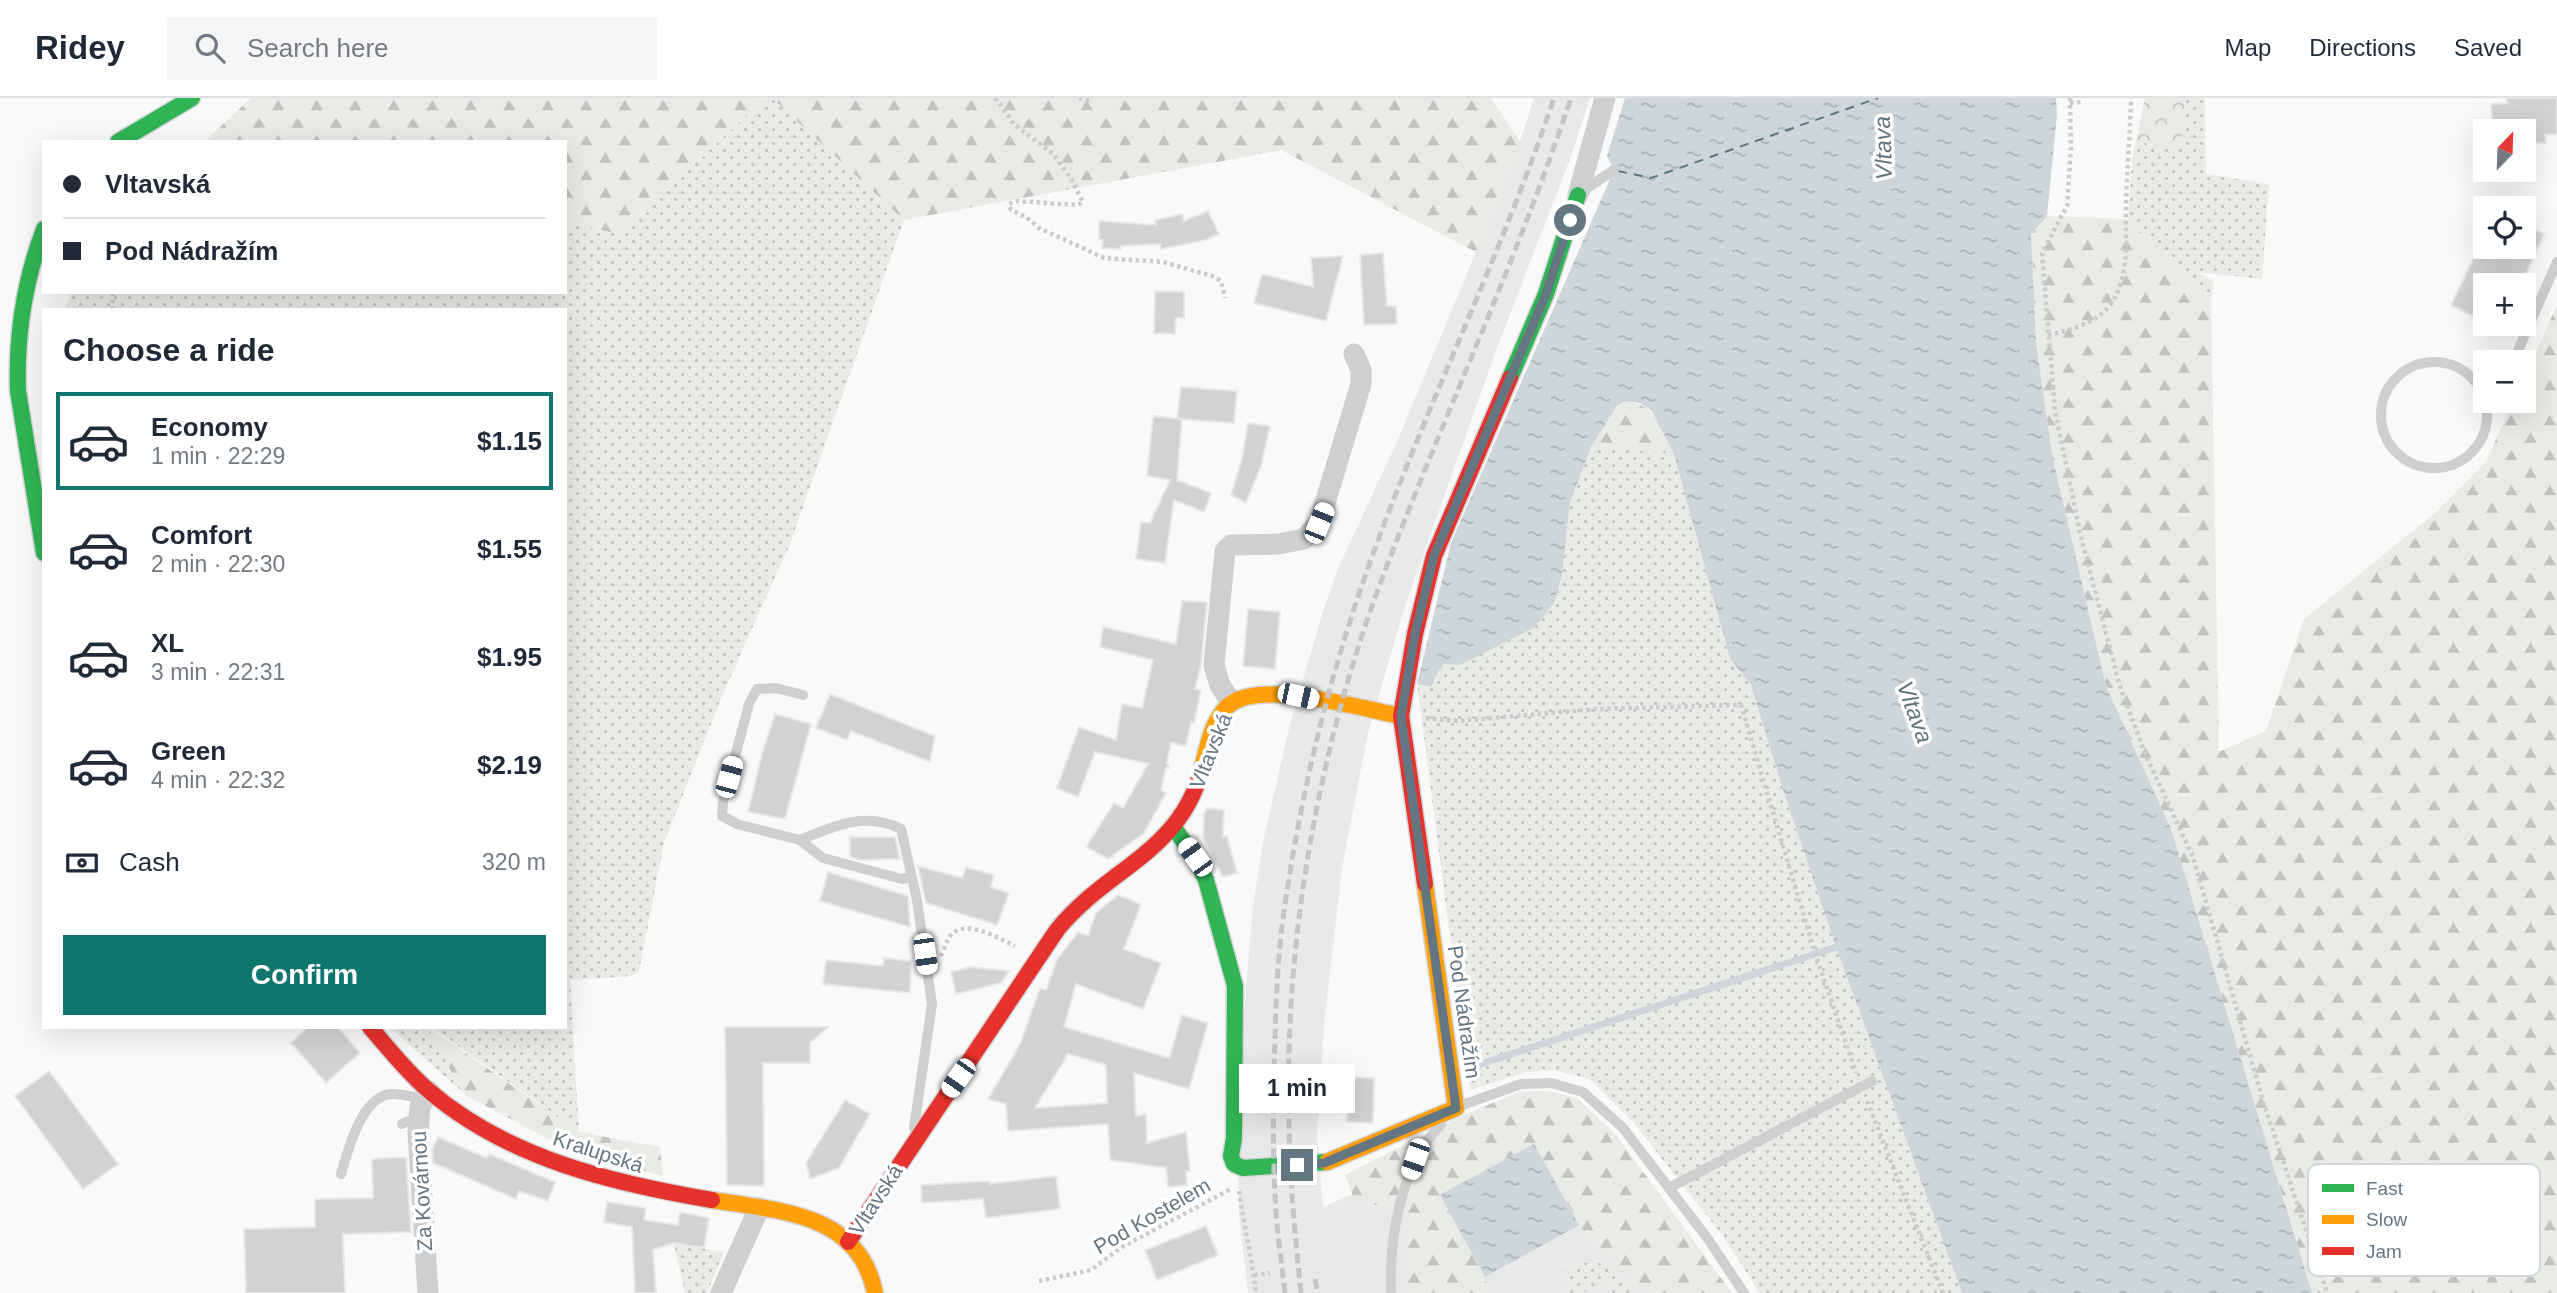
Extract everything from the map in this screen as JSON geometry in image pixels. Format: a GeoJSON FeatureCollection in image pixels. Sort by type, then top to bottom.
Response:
{"type":"FeatureCollection","features":[{"type":"Feature","properties":{"kind":"street"},"geometry":{"type":"LineString","coordinates":[[121,140],[192,98]]}},
{"type":"Feature","properties":{"kind":"street"},"geometry":{"type":"LineString","coordinates":[[1401,716],[1415,634],[1434,556],[1546,294],[1578,195],[1605,98]]}},
{"type":"Feature","properties":{"kind":"street"},"geometry":{"type":"LineString","coordinates":[[42,235],[24,293],[17,373],[42,541]]}},
{"type":"Feature","properties":{"kind":"street"},"geometry":{"type":"LineString","coordinates":[[1231,702],[1220,685],[1214,665],[1225,551],[1231,545],[1279,544],[1304,539],[1319,523],[1361,384],[1360,370],[1354,354]]}},
{"type":"Feature","properties":{"kind":"street","name":"Vltavská"},"geometry":{"type":"LineString","coordinates":[[875,1293],[871,1276],[860,1255],[848,1242],[911,1145],[1004,1012],[1037,957],[1079,905],[1174,828],[1193,796],[1217,725],[1231,702],[1251,695],[1298,696],[1401,716]]}},
{"type":"Feature","properties":{"kind":"street","name":"Pod Nádražím"},"geometry":{"type":"LineString","coordinates":[[1174,828],[1195,857],[1206,880],[1236,992],[1234,1138],[1231,1156],[1234,1164],[1243,1168],[1324,1163],[1456,1108],[1401,716]]}},
{"type":"Feature","properties":{"kind":"street","name":"Kralupská"},"geometry":{"type":"LineString","coordinates":[[371,1029],[418,1107],[458,1113],[486,1130],[545,1158],[588,1173],[640,1188],[805,1216],[836,1231],[848,1242]]}},
{"type":"Feature","properties":{"kind":"street","name":"Za Kovárnou"},"geometry":{"type":"LineString","coordinates":[[418,1107],[428,1293]]}},
{"type":"Feature","properties":{"kind":"street"},"geometry":{"type":"LineString","coordinates":[[720,1293],[759,1208]]}},
{"type":"Feature","properties":{"kind":"lane"},"geometry":{"type":"LineString","coordinates":[[1578,195],[1614,170]]}},
{"type":"Feature","properties":{"kind":"lane"},"geometry":{"type":"LineString","coordinates":[[2518,350],[2557,262]]}},
{"type":"Feature","properties":{"kind":"lane"},"geometry":{"type":"LineString","coordinates":[[2486,424],[2482,393],[2474,380],[2462,370],[2433,362],[2404,371],[2392,382],[2381,412],[2383,430],[2391,446],[2403,458],[2419,466],[2437,468],[2454,464],[2469,454],[2480,440],[2491,413]]}},
{"type":"Feature","properties":{"kind":"lane"},"geometry":{"type":"LineString","coordinates":[[803,695],[776,688],[757,689],[746,716],[723,802],[722,816],[737,824],[800,840],[823,858],[902,879],[911,877]]}},
{"type":"Feature","properties":{"kind":"lane","name":"Vltavská"},"geometry":{"type":"LineString","coordinates":[[800,840],[845,821],[887,822],[901,829],[917,900],[932,1004],[911,1145]]}},
{"type":"Feature","properties":{"kind":"lane"},"geometry":{"type":"LineString","coordinates":[[1669,1188],[1872,1081]]}},
{"type":"Feature","properties":{"kind":"lane"},"geometry":{"type":"LineString","coordinates":[[1391,1293],[1390,1272],[1401,1203],[1415,1159],[1433,1133],[1456,1108],[1521,1084],[1551,1083],[1583,1092],[1623,1128],[1708,1239],[1744,1293]]}},
{"type":"Feature","properties":{"kind":"lane"},"geometry":{"type":"LineString","coordinates":[[341,1174],[356,1129],[373,1102],[381,1096],[391,1094],[418,1107]]}},
{"type":"Feature","properties":{"kind":"path"},"geometry":{"type":"LineString","coordinates":[[995,98],[1015,125],[1053,154],[1070,177],[1083,202],[1078,205],[1016,201],[1008,207],[1039,228],[1104,258],[1163,262],[1212,276],[1221,281],[1225,298]]}},
{"type":"Feature","properties":{"kind":"path"},"geometry":{"type":"LineString","coordinates":[[1079,98],[1092,98]]}},
{"type":"Feature","properties":{"kind":"path"},"geometry":{"type":"LineString","coordinates":[[2048,335],[2082,326],[2109,306],[2123,278],[2127,249],[2131,98]]}},
{"type":"Feature","properties":{"kind":"path"},"geometry":{"type":"LineString","coordinates":[[2082,102],[2070,100],[2071,148],[2067,206],[2042,253],[2055,411],[2081,537],[2119,682],[2144,751],[2193,856],[2263,1101],[2308,1236]]}},
{"type":"Feature","properties":{"kind":"path"},"geometry":{"type":"LineString","coordinates":[[1401,716],[1458,721],[1596,709],[1741,705],[1816,957],[1861,1087],[1943,1293]]}},
{"type":"Feature","properties":{"kind":"path"},"geometry":{"type":"LineString","coordinates":[[929,982],[951,934],[962,928],[976,929],[1037,957]]}},
{"type":"Feature","properties":{"kind":"path","name":"Pod Kostelem"},"geometry":{"type":"LineString","coordinates":[[1039,1281],[1091,1270],[1122,1247],[1238,1185],[1254,1275]]}},
{"type":"Feature","properties":{"kind":"path"},"geometry":{"type":"LineString","coordinates":[[1256,1293],[1254,1275],[1270,1273]]}},
{"type":"Feature","properties":{"kind":"path"},"geometry":{"type":"LineString","coordinates":[[2321,1276],[2327,1293]]}},
{"type":"Feature","properties":{"kind":"shaded area"},"geometry":{"type":"Polygon","coordinates":[[[1534,98],[1590,98],[1404,609],[1368,733],[1342,868],[1324,1026],[1317,1136],[1323,1207],[1549,1108],[1684,1293],[1248,1293],[1239,1214],[1238,1109],[1244,1015],[1253,906],[1264,837],[1290,724],[1324,608],[1340,564],[1396,444],[1476,252],[1534,98]]]}},
{"type":"Feature","properties":{"kind":"green space"},"geometry":{"type":"Polygon","coordinates":[[[251,98],[765,98],[619,234],[567,222],[567,140],[206,140],[251,98]]]}},
{"type":"Feature","properties":{"kind":"green space"},"geometry":{"type":"Polygon","coordinates":[[[765,98],[772,98],[904,220],[790,544],[724,691],[664,843],[639,971],[632,976],[570,980],[579,1132],[434,1029],[567,1029],[567,308],[66,308],[71,294],[567,294],[567,222],[619,234],[765,98]]]}},
{"type":"Feature","properties":{"kind":"green space"},"geometry":{"type":"Polygon","coordinates":[[[772,98],[1491,98],[1520,141],[1476,252],[1281,150],[904,220],[772,98]]]}},
{"type":"Feature","properties":{"kind":"green space"},"geometry":{"type":"Polygon","coordinates":[[[2145,98],[2205,98],[2206,174],[2269,184],[2262,279],[2197,272],[2214,282],[2211,300],[2128,219],[2132,160],[2145,98]]]}},
{"type":"Feature","properties":{"kind":"green space"},"geometry":{"type":"Polygon","coordinates":[[[2145,98],[2185,98],[2181,149],[2136,142],[2145,98]]]}},
{"type":"Feature","properties":{"kind":"green space"},"geometry":{"type":"Polygon","coordinates":[[[2047,216],[2128,219],[2211,300],[2219,752],[2266,731],[2304,619],[2435,513],[2485,463],[2508,413],[2536,413],[2536,352],[2557,305],[2557,1293],[2312,1293],[2171,829],[2106,686],[2052,455],[2036,342],[2031,234],[2047,216]]]}},
{"type":"Feature","properties":{"kind":"green space"},"geometry":{"type":"Polygon","coordinates":[[[1626,401],[1645,407],[1658,419],[1674,454],[1591,447],[1617,406],[1626,401]]]}},
{"type":"Feature","properties":{"kind":"green space"},"geometry":{"type":"Polygon","coordinates":[[[1665,432],[1674,454],[1730,659],[1751,685],[1836,947],[1962,1293],[1760,1293],[1722,1235],[1633,1122],[1590,1079],[1553,1070],[1526,1072],[1470,1090],[1417,684],[1425,686],[1444,664],[1562,575],[1570,503],[1591,447],[1665,432]]]}},
{"type":"Feature","properties":{"kind":"green space"},"geometry":{"type":"Polygon","coordinates":[[[391,1029],[429,1029],[467,1096],[391,1029]]]}},
{"type":"Feature","properties":{"kind":"green space"},"geometry":{"type":"Polygon","coordinates":[[[429,1029],[579,1132],[660,1147],[663,1176],[577,1154],[467,1096],[429,1029]]]}},
{"type":"Feature","properties":{"kind":"green space"},"geometry":{"type":"Polygon","coordinates":[[[1522,1091],[1549,1091],[1578,1099],[1616,1135],[1732,1293],[1650,1293],[1586,1236],[1534,1144],[1440,1195],[1491,1293],[1407,1293],[1404,1276],[1406,1223],[1386,1207],[1355,1201],[1345,1175],[1459,1117],[1522,1091]]]}},
{"type":"Feature","properties":{"kind":"green space"},"geometry":{"type":"Polygon","coordinates":[[[674,1244],[724,1252],[707,1293],[685,1293],[674,1244]]]}},
{"type":"Feature","properties":{"kind":"green space"},"geometry":{"type":"Polygon","coordinates":[[[1593,1260],[1622,1277],[1636,1293],[1613,1293],[1606,1280],[1582,1293],[1561,1293],[1571,1285],[1561,1274],[1593,1260]]]}},
{"type":"Feature","properties":{"kind":"water","name":"Vltava"},"geometry":{"type":"Polygon","coordinates":[[[1625,98],[2056,98],[2057,115],[2047,216],[2031,234],[2036,342],[2052,455],[2106,686],[2171,829],[2312,1293],[1962,1293],[1836,947],[1751,685],[1730,659],[1674,454],[1652,411],[1640,403],[1626,401],[1617,406],[1591,447],[1570,503],[1562,575],[1554,603],[1535,627],[1460,665],[1444,664],[1431,687],[1417,684],[1451,543],[1614,170],[1607,156],[1625,98]]]}},
{"type":"Feature","properties":{"kind":"water"},"geometry":{"type":"Polygon","coordinates":[[[1534,1144],[1579,1225],[1485,1277],[1440,1195],[1534,1144]]]}},
{"type":"Feature","properties":{"kind":"building"},"geometry":{"type":"Polygon","coordinates":[[[2506,98],[2557,98],[2557,134],[2545,135],[2546,143],[2536,143],[2536,119],[2492,119],[2491,104],[2507,103],[2506,98]]]}},
{"type":"Feature","properties":{"kind":"building"},"geometry":{"type":"Polygon","coordinates":[[[1208,211],[1219,234],[1206,240],[1161,249],[1160,244],[1121,246],[1121,249],[1102,248],[1103,240],[1099,239],[1099,221],[1156,225],[1155,220],[1182,214],[1184,221],[1208,211]]]}},
{"type":"Feature","properties":{"kind":"building"},"geometry":{"type":"Polygon","coordinates":[[[2536,230],[2544,234],[2536,252],[2536,230]]]}},
{"type":"Feature","properties":{"kind":"building"},"geometry":{"type":"Polygon","coordinates":[[[1383,253],[1387,306],[1396,306],[1397,324],[1364,325],[1360,255],[1383,253]]]}},
{"type":"Feature","properties":{"kind":"building"},"geometry":{"type":"Polygon","coordinates":[[[1343,256],[1326,321],[1254,303],[1262,274],[1313,287],[1311,258],[1343,256]]]}},
{"type":"Feature","properties":{"kind":"building"},"geometry":{"type":"Polygon","coordinates":[[[2473,259],[2533,259],[2526,273],[2473,273],[2473,316],[2451,305],[2473,259]]]}},
{"type":"Feature","properties":{"kind":"building"},"geometry":{"type":"Polygon","coordinates":[[[1155,291],[1184,292],[1184,318],[1176,318],[1175,334],[1154,333],[1155,291]]]}},
{"type":"Feature","properties":{"kind":"building"},"geometry":{"type":"Polygon","coordinates":[[[1181,387],[1237,391],[1234,423],[1177,419],[1181,387]]]}},
{"type":"Feature","properties":{"kind":"building"},"geometry":{"type":"Polygon","coordinates":[[[1153,416],[1182,419],[1177,480],[1211,493],[1204,512],[1174,500],[1165,563],[1136,559],[1141,522],[1150,523],[1170,480],[1147,476],[1153,416]]]}},
{"type":"Feature","properties":{"kind":"building"},"geometry":{"type":"Polygon","coordinates":[[[1248,423],[1270,426],[1261,466],[1246,503],[1231,495],[1242,459],[1248,423]]]}},
{"type":"Feature","properties":{"kind":"building"},"geometry":{"type":"Polygon","coordinates":[[[1182,601],[1207,602],[1201,665],[1195,689],[1201,690],[1194,723],[1191,722],[1186,746],[1171,743],[1167,762],[1169,768],[1166,768],[1161,790],[1166,793],[1144,833],[1108,859],[1086,847],[1114,803],[1123,808],[1148,764],[1095,752],[1078,797],[1057,788],[1079,727],[1116,740],[1122,704],[1142,708],[1153,660],[1100,647],[1103,627],[1176,644],[1182,601]]]}},
{"type":"Feature","properties":{"kind":"building"},"geometry":{"type":"Polygon","coordinates":[[[1248,609],[1280,612],[1275,669],[1243,666],[1248,609]]]}},
{"type":"Feature","properties":{"kind":"building"},"geometry":{"type":"Polygon","coordinates":[[[830,694],[935,736],[930,762],[851,731],[847,740],[816,728],[830,694]]]}},
{"type":"Feature","properties":{"kind":"building"},"geometry":{"type":"Polygon","coordinates":[[[775,714],[811,724],[785,819],[748,812],[775,714]]]}},
{"type":"Feature","properties":{"kind":"building"},"geometry":{"type":"Polygon","coordinates":[[[1207,808],[1224,810],[1223,837],[1227,836],[1237,873],[1223,877],[1203,838],[1204,814],[1207,808]]]}},
{"type":"Feature","properties":{"kind":"building"},"geometry":{"type":"Polygon","coordinates":[[[850,837],[895,837],[900,859],[861,860],[850,857],[850,837]]]}},
{"type":"Feature","properties":{"kind":"building"},"geometry":{"type":"Polygon","coordinates":[[[918,866],[962,878],[966,867],[994,875],[991,887],[1009,893],[997,925],[926,903],[918,866]]]}},
{"type":"Feature","properties":{"kind":"building"},"geometry":{"type":"Polygon","coordinates":[[[828,872],[908,896],[910,927],[820,901],[828,872]]]}},
{"type":"Feature","properties":{"kind":"building"},"geometry":{"type":"Polygon","coordinates":[[[1118,895],[1141,904],[1124,949],[1161,963],[1143,1009],[1076,984],[1064,1027],[1169,1058],[1182,1015],[1208,1023],[1189,1089],[1134,1073],[1136,1116],[1146,1114],[1147,1143],[1186,1132],[1190,1171],[1186,1171],[1187,1185],[1168,1187],[1166,1168],[1110,1160],[1108,1124],[1008,1131],[1006,1104],[988,1099],[1019,1047],[1040,988],[1046,990],[1057,960],[1078,932],[1088,936],[1096,913],[1118,895]],[[1068,1054],[1035,1108],[1107,1103],[1106,1065],[1068,1054]]]}},
{"type":"Feature","properties":{"kind":"building"},"geometry":{"type":"Polygon","coordinates":[[[884,958],[911,961],[910,993],[823,984],[826,960],[883,966],[884,958]]]}},
{"type":"Feature","properties":{"kind":"building"},"geometry":{"type":"Polygon","coordinates":[[[970,967],[1009,971],[1001,983],[956,994],[951,972],[970,967]]]}},
{"type":"Feature","properties":{"kind":"building"},"geometry":{"type":"Polygon","coordinates":[[[725,1027],[828,1027],[810,1043],[810,1063],[763,1063],[764,1186],[727,1185],[725,1027]]]}},
{"type":"Feature","properties":{"kind":"building"},"geometry":{"type":"Polygon","coordinates":[[[306,1029],[340,1029],[360,1053],[326,1083],[291,1043],[306,1029]]]}},
{"type":"Feature","properties":{"kind":"building"},"geometry":{"type":"Polygon","coordinates":[[[49,1071],[118,1164],[83,1189],[15,1096],[49,1071]]]}},
{"type":"Feature","properties":{"kind":"building"},"geometry":{"type":"Polygon","coordinates":[[[1346,1077],[1374,1078],[1373,1123],[1347,1122],[1346,1077]]]}},
{"type":"Feature","properties":{"kind":"building"},"geometry":{"type":"Polygon","coordinates":[[[845,1100],[870,1114],[839,1168],[810,1179],[806,1163],[845,1100]]]}},
{"type":"Feature","properties":{"kind":"building"},"geometry":{"type":"Polygon","coordinates":[[[438,1137],[487,1158],[489,1154],[555,1182],[548,1201],[519,1191],[516,1199],[433,1163],[432,1150],[438,1137]]]}},
{"type":"Feature","properties":{"kind":"building"},"geometry":{"type":"Polygon","coordinates":[[[406,1157],[411,1232],[343,1234],[345,1293],[246,1293],[244,1229],[315,1227],[315,1199],[373,1198],[372,1159],[406,1157]]]}},
{"type":"Feature","properties":{"kind":"building"},"geometry":{"type":"Polygon","coordinates":[[[1056,1176],[1060,1209],[986,1218],[983,1199],[922,1203],[921,1185],[989,1181],[990,1184],[1056,1176]]]}},
{"type":"Feature","properties":{"kind":"building"},"geometry":{"type":"Polygon","coordinates":[[[607,1202],[646,1208],[644,1220],[678,1225],[680,1212],[709,1218],[704,1248],[674,1243],[653,1250],[656,1293],[635,1293],[632,1227],[604,1222],[607,1202]]]}},
{"type":"Feature","properties":{"kind":"building"},"geometry":{"type":"Polygon","coordinates":[[[1206,1226],[1218,1255],[1157,1280],[1145,1250],[1206,1226]]]}},
{"type":"Feature","properties":{"kind":"waterway"},"geometry":{"type":"LineString","coordinates":[[1466,1069],[1836,947]]}},
{"type":"Feature","properties":{"kind":"ferry route"},"geometry":{"type":"LineString","coordinates":[[1618,171],[1651,178],[1878,98]]}},
{"type":"Feature","properties":{"kind":"railway"},"geometry":{"type":"LineString","coordinates":[[1285,1293],[1274,1163],[1276,1000],[1283,919],[1311,766],[1340,652],[1375,549],[1425,420],[1506,228],[1554,98]]}},
{"type":"Feature","properties":{"kind":"railway"},"geometry":{"type":"LineString","coordinates":[[1301,1293],[1290,1167],[1289,1058],[1299,922],[1321,787],[1337,721],[1377,592],[1526,223],[1571,98]]}},
{"type":"Feature","properties":{"kind":"railway"},"geometry":{"type":"LineString","coordinates":[[1315,1279],[1318,1293]]}},
{"type":"Feature","properties":{"kind":"traffic: fast"},"geometry":{"type":"LineString","coordinates":[[121,140],[192,98]]}},
{"type":"Feature","properties":{"kind":"traffic: fast"},"geometry":{"type":"LineString","coordinates":[[1510,378],[1546,294],[1578,195]]}},
{"type":"Feature","properties":{"kind":"traffic: fast"},"geometry":{"type":"LineString","coordinates":[[42,235],[26,289],[18,370],[18,391],[42,541]]}},
{"type":"Feature","properties":{"kind":"traffic: fast"},"geometry":{"type":"LineString","coordinates":[[1174,828],[1195,857],[1206,880],[1235,986],[1234,1138],[1231,1156],[1234,1164],[1243,1168],[1327,1162]]}},
{"type":"Feature","properties":{"kind":"traffic: slow"},"geometry":{"type":"LineString","coordinates":[[1202,769],[1218,719],[1228,706],[1242,698],[1286,695],[1337,702],[1401,716]]}},
{"type":"Feature","properties":{"kind":"traffic: slow"},"geometry":{"type":"LineString","coordinates":[[1327,1162],[1456,1108],[1425,884]]}},
{"type":"Feature","properties":{"kind":"traffic: slow"},"geometry":{"type":"LineString","coordinates":[[712,1200],[788,1213],[812,1220],[834,1231],[852,1246],[866,1266],[875,1293]]}},
{"type":"Feature","properties":{"kind":"traffic: jam"},"geometry":{"type":"LineString","coordinates":[[1425,884],[1401,716],[1415,634],[1434,556],[1510,378]]}},
{"type":"Feature","properties":{"kind":"traffic: jam"},"geometry":{"type":"LineString","coordinates":[[848,1242],[1057,930],[1077,908],[1159,841],[1177,821],[1191,798],[1202,769]]}},
{"type":"Feature","properties":{"kind":"traffic: jam"},"geometry":{"type":"LineString","coordinates":[[372,1029],[428,1090],[459,1114],[491,1133],[526,1150],[599,1176],[712,1200]]}},
{"type":"Feature","properties":{"kind":"route"},"geometry":{"type":"LineString","coordinates":[[1297,1165],[1324,1163],[1456,1108],[1401,716],[1415,634],[1434,556],[1546,294],[1570,220]]}}]}
